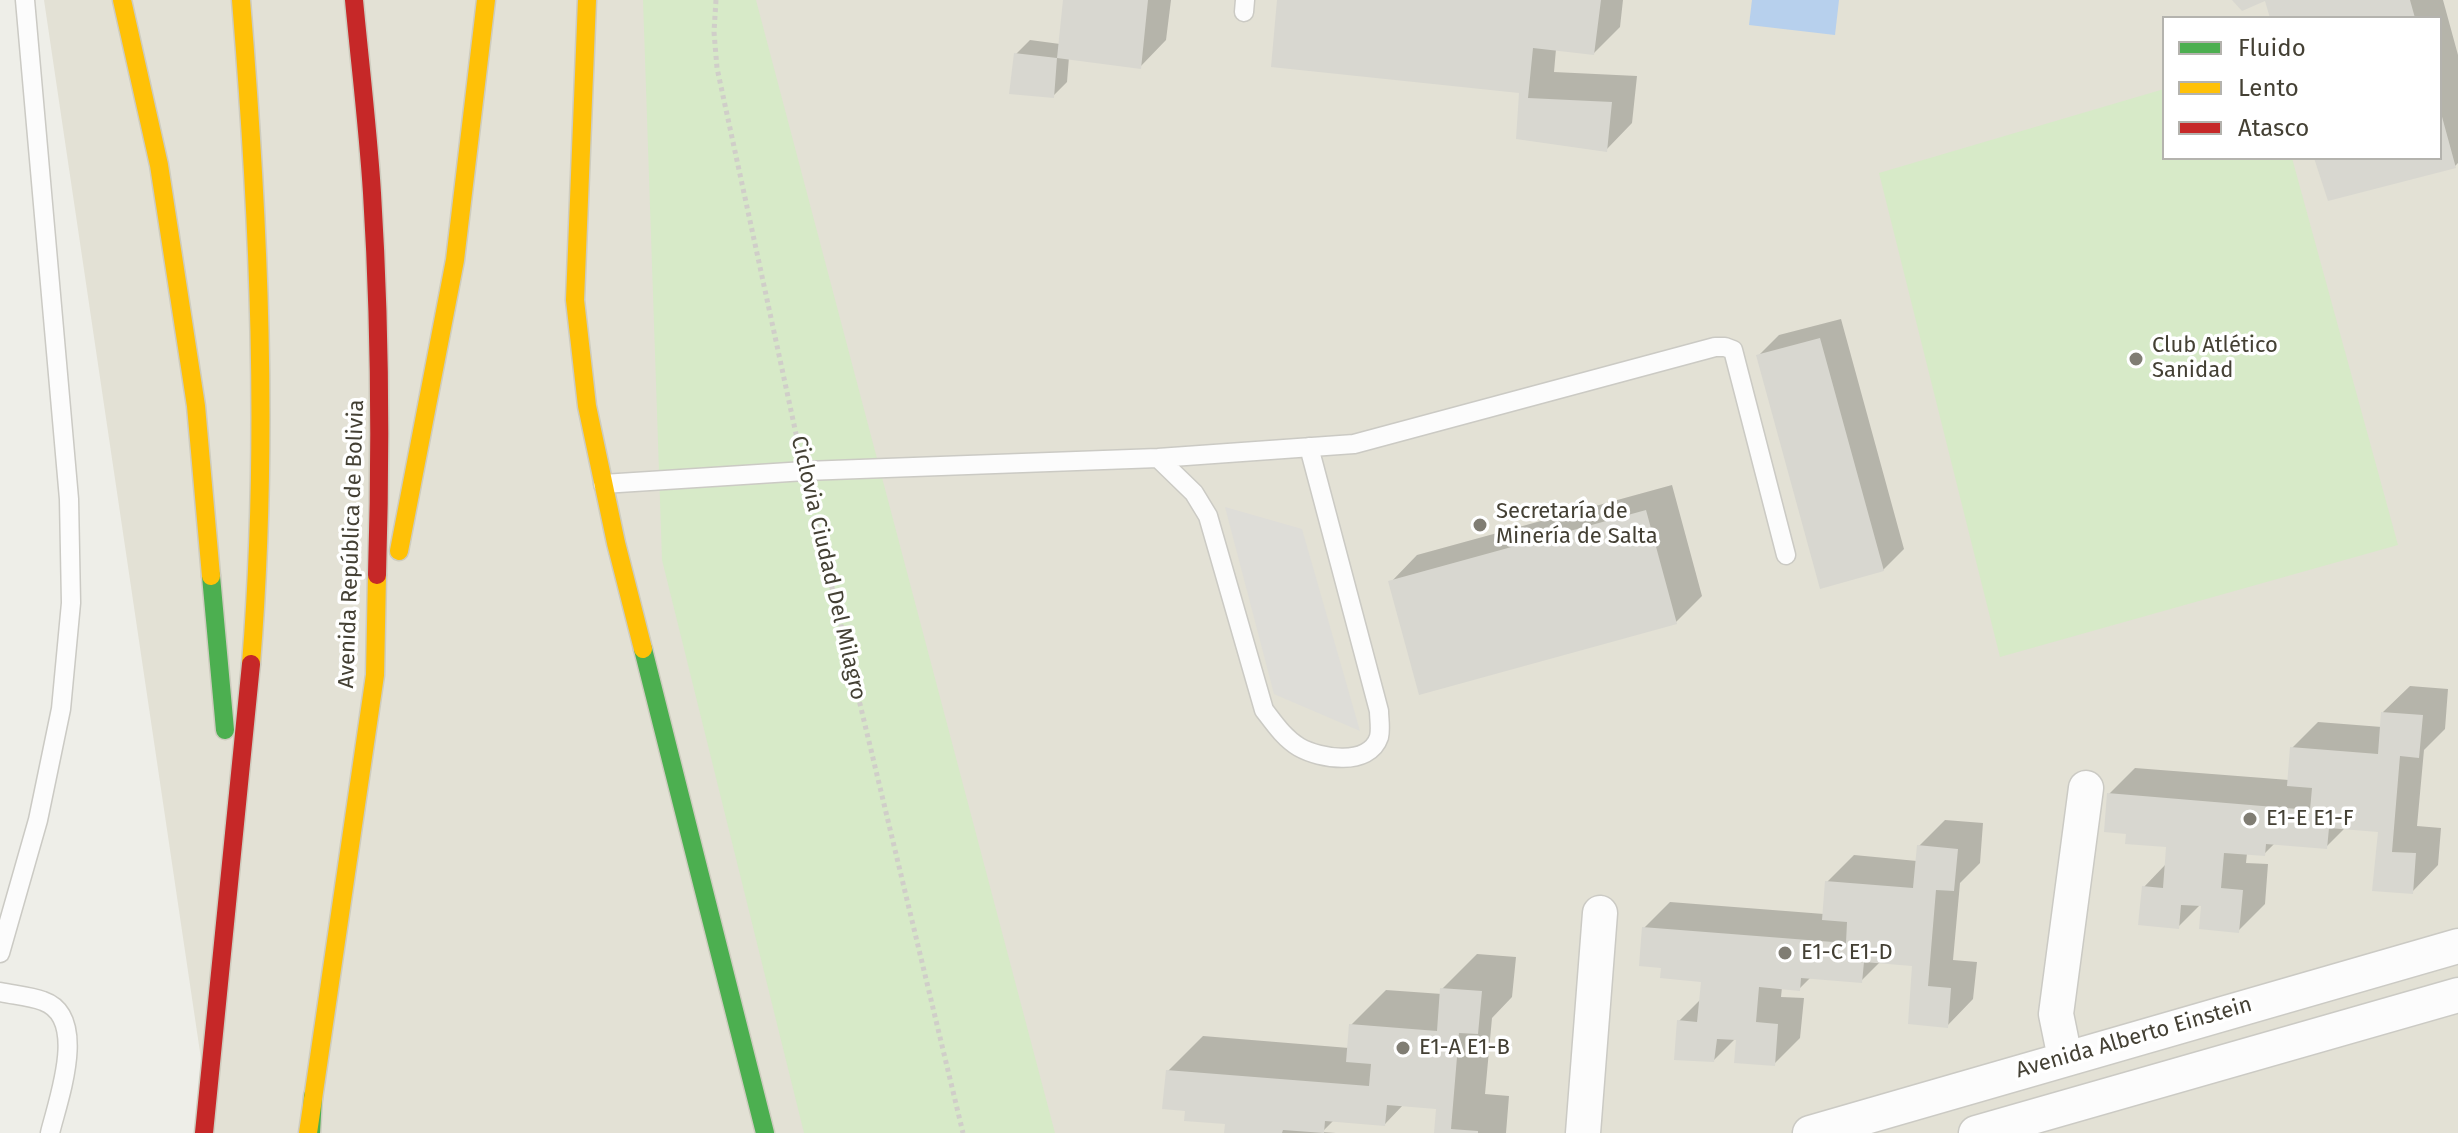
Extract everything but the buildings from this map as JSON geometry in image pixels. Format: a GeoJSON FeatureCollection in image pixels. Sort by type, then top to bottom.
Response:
{"type":"FeatureCollection","features":[{"type":"Feature","properties":{"kind":"main road"},"geometry":{"type":"LineString","coordinates":[[122,0],[159,165],[196,406],[235,844]]}},
{"type":"Feature","properties":{"kind":"main road"},"geometry":{"type":"LineString","coordinates":[[204,1133],[253,638],[260,410],[257,221],[241,0]]}},
{"type":"Feature","properties":{"kind":"main road","name":"Avenida República de Bolivia"},"geometry":{"type":"LineString","coordinates":[[309,1133],[375,675],[381,430],[378,318],[372,191],[354,0]]}},
{"type":"Feature","properties":{"kind":"main road"},"geometry":{"type":"LineString","coordinates":[[375,675],[455,260],[486,0]]}},
{"type":"Feature","properties":{"kind":"main road"},"geometry":{"type":"LineString","coordinates":[[587,0],[575,300],[587,406],[603,484],[765,1133]]}},
{"type":"Feature","properties":{"kind":"street"},"geometry":{"type":"LineString","coordinates":[[2065,1058],[2056,1014],[2086,788]]}},
{"type":"Feature","properties":{"kind":"street"},"geometry":{"type":"LineString","coordinates":[[1583,1133],[1600,913]]}},
{"type":"Feature","properties":{"kind":"street","name":"Avenida Alberto Einstein"},"geometry":{"type":"LineString","coordinates":[[1810,1133],[2458,946]]}},
{"type":"Feature","properties":{"kind":"street"},"geometry":{"type":"LineString","coordinates":[[1976,1133],[2458,995]]}},
{"type":"Feature","properties":{"kind":"lane"},"geometry":{"type":"LineString","coordinates":[[0,953],[38,820],[58,723],[71,603],[69,499],[25,0]]}},
{"type":"Feature","properties":{"kind":"lane"},"geometry":{"type":"LineString","coordinates":[[603,484],[805,471],[1158,458],[1354,444],[1715,347],[1725,347],[1733,350],[1786,555]]}},
{"type":"Feature","properties":{"kind":"lane"},"geometry":{"type":"LineString","coordinates":[[1158,458],[1194,493],[1208,516],[1264,710],[1277,728],[1299,747],[1322,756],[1345,758],[1366,752],[1379,738],[1379,711],[1309,447]]}},
{"type":"Feature","properties":{"kind":"lane"},"geometry":{"type":"LineString","coordinates":[[0,992],[47,1001],[65,1021],[70,1044],[50,1133]]}},
{"type":"Feature","properties":{"kind":"path","name":"Ciclovia Ciudad Del Milagro"},"geometry":{"type":"LineString","coordinates":[[716,0],[714,32],[717,68],[805,471],[963,1133]]}},
{"type":"Feature","properties":{"kind":"shaded area"},"geometry":{"type":"Polygon","coordinates":[[[44,0],[2458,0],[2458,1133],[212,1133],[44,0]]]}},
{"type":"Feature","properties":{"kind":"shaded area"},"geometry":{"type":"Polygon","coordinates":[[[1225,507],[1302,529],[1360,731],[1274,694],[1225,507]]]}},
{"type":"Feature","properties":{"kind":"green space"},"geometry":{"type":"Polygon","coordinates":[[[643,0],[756,0],[1055,1133],[804,1133],[662,560],[643,0]]]}},
{"type":"Feature","properties":{"kind":"green space","name":"Club Atlético Sanidad"},"geometry":{"type":"Polygon","coordinates":[[[2162,90],[2162,160],[2293,160],[2398,545],[2000,657],[1879,173],[2162,90]]]}},
{"type":"Feature","properties":{"kind":"water"},"geometry":{"type":"Polygon","coordinates":[[[1752,0],[1839,0],[1835,35],[1749,25],[1752,0]]]}},
{"type":"Feature","properties":{"kind":"traffic: fast"},"geometry":{"type":"LineString","coordinates":[[211,576],[225,730]]}},
{"type":"Feature","properties":{"kind":"traffic: fast"},"geometry":{"type":"LineString","coordinates":[[643,649],[765,1133]]}},
{"type":"Feature","properties":{"kind":"traffic: fast"},"geometry":{"type":"LineString","coordinates":[[311,1133],[313,1096]]}},
{"type":"Feature","properties":{"kind":"traffic: slow"},"geometry":{"type":"LineString","coordinates":[[122,0],[159,165],[196,406],[211,576]]}},
{"type":"Feature","properties":{"kind":"traffic: slow"},"geometry":{"type":"LineString","coordinates":[[241,0],[253,166],[260,332],[260,498],[251,664]]}},
{"type":"Feature","properties":{"kind":"traffic: slow"},"geometry":{"type":"LineString","coordinates":[[399,551],[455,260],[486,0]]}},
{"type":"Feature","properties":{"kind":"traffic: slow"},"geometry":{"type":"LineString","coordinates":[[587,0],[575,300],[587,406],[616,543],[643,649]]}},
{"type":"Feature","properties":{"kind":"traffic: slow"},"geometry":{"type":"LineString","coordinates":[[308,1133],[375,675],[377,575]]}},
{"type":"Feature","properties":{"kind":"traffic: jam"},"geometry":{"type":"LineString","coordinates":[[354,0],[370,169],[377,289],[377,575]]}},
{"type":"Feature","properties":{"kind":"traffic: jam"},"geometry":{"type":"LineString","coordinates":[[204,1133],[251,664]]}},
{"type":"Feature","properties":{"kind":"place","name":"Club Atlético Sanidad"},"geometry":{"type":"Point","coordinates":[2136,359]}},
{"type":"Feature","properties":{"kind":"place","name":"Secretaría de Minería de Salta"},"geometry":{"type":"Point","coordinates":[1480,525]}},
{"type":"Feature","properties":{"kind":"place","name":"E1-E E1-F"},"geometry":{"type":"Point","coordinates":[2250,819]}},
{"type":"Feature","properties":{"kind":"place","name":"E1-C E1-D"},"geometry":{"type":"Point","coordinates":[1785,953]}},
{"type":"Feature","properties":{"kind":"place","name":"E1-A E1-B"},"geometry":{"type":"Point","coordinates":[1403,1048]}}]}
